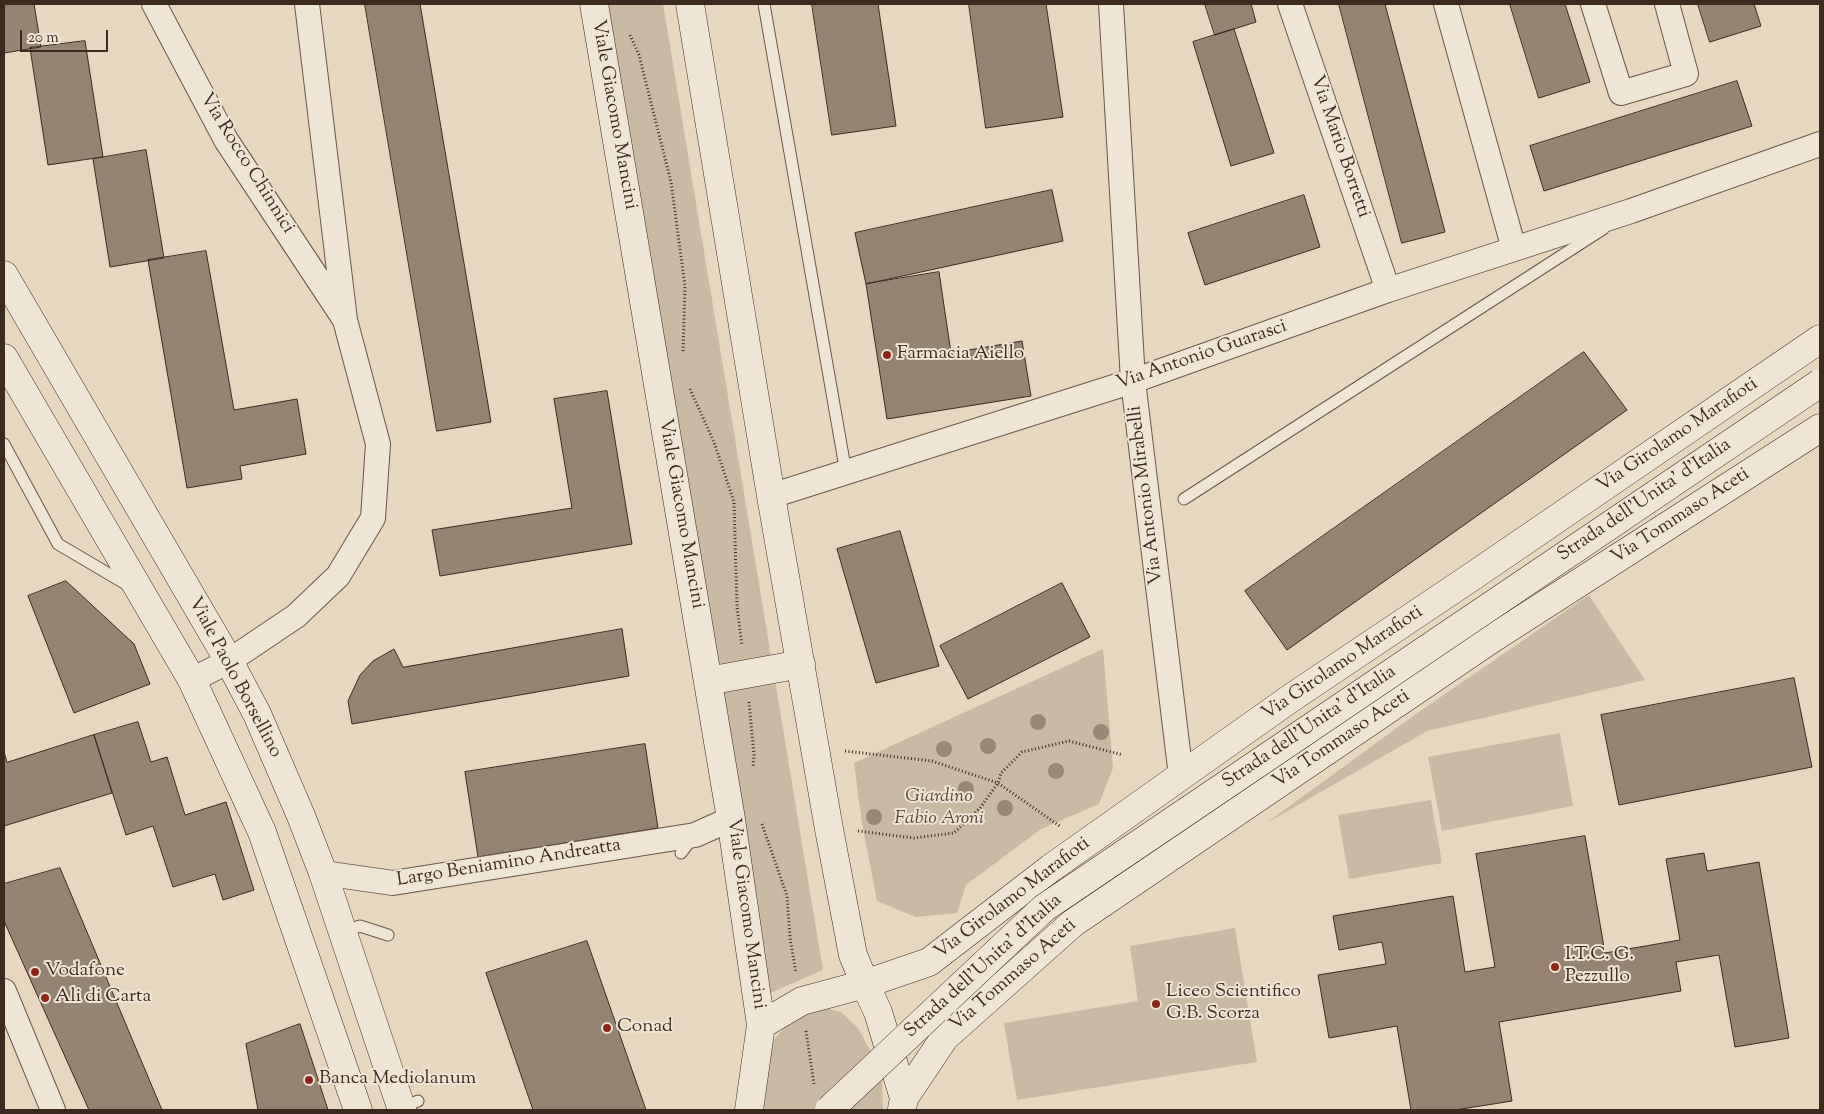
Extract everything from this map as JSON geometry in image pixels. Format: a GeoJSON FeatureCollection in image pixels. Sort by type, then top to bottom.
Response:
{"type":"FeatureCollection","features":[{"type":"Feature","properties":{"kind":"street","name":"Via Rocco Chinnici"},"geometry":{"type":"LineString","coordinates":[[154,4],[226,140],[345,320]]}},
{"type":"Feature","properties":{"kind":"street","name":"Via Rocco Chinnici"},"geometry":{"type":"LineString","coordinates":[[192,680],[229,661],[296,616],[338,576],[373,518],[378,444],[345,320],[307,4]]}},
{"type":"Feature","properties":{"kind":"street","name":"Viale Giacomo Mancini"},"geometry":{"type":"LineString","coordinates":[[594,4],[731,820],[761,1025],[749,1110]]}},
{"type":"Feature","properties":{"kind":"street"},"geometry":{"type":"LineString","coordinates":[[690,4],[771,496],[853,954],[878,1012],[903,1104]]}},
{"type":"Feature","properties":{"kind":"street","name":"Via Antonio Mirabelli"},"geometry":{"type":"LineString","coordinates":[[1111,4],[1133,381],[1181,776]]}},
{"type":"Feature","properties":{"kind":"street","name":"Via Mario Borretti"},"geometry":{"type":"LineString","coordinates":[[1290,4],[1388,290]]}},
{"type":"Feature","properties":{"kind":"street"},"geometry":{"type":"LineString","coordinates":[[1446,4],[1514,249]]}},
{"type":"Feature","properties":{"kind":"street"},"geometry":{"type":"LineString","coordinates":[[1592,4],[1620,93],[1686,74],[1667,4]]}},
{"type":"Feature","properties":{"kind":"street","name":"Via Antonio Guarasci"},"geometry":{"type":"LineString","coordinates":[[771,496],[1133,381],[1388,290],[1631,211],[1820,144]]}},
{"type":"Feature","properties":{"kind":"street","name":"Viale Paolo Borsellino"},"geometry":{"type":"LineString","coordinates":[[4,275],[229,661],[257,714],[301,816],[323,873],[342,932],[407,1106]]}},
{"type":"Feature","properties":{"kind":"street","name":"Via Girolamo Marafioti"},"geometry":{"type":"LineString","coordinates":[[865,984],[929,962],[1051,868],[1291,698],[1820,339]]}},
{"type":"Feature","properties":{"kind":"street","name":"Viale Paolo Borsellino"},"geometry":{"type":"LineString","coordinates":[[4,358],[192,680],[262,832],[358,1110]]}},
{"type":"Feature","properties":{"kind":"street","name":"Strada dell'Unita' d'Italia"},"geometry":{"type":"LineString","coordinates":[[822,1101],[1044,908],[1820,383]]}},
{"type":"Feature","properties":{"kind":"street","name":"Via Tommaso Aceti"},"geometry":{"type":"LineString","coordinates":[[903,1104],[945,1037],[1073,923],[1493,638],[1820,428]]}},
{"type":"Feature","properties":{"kind":"street"},"geometry":{"type":"LineString","coordinates":[[708,681],[801,664]]}},
{"type":"Feature","properties":{"kind":"street","name":"Largo Beniamino Andreatta"},"geometry":{"type":"LineString","coordinates":[[323,873],[393,883],[688,844],[731,820]]}},
{"type":"Feature","properties":{"kind":"street","name":"Viale Giacomo Mancini"},"geometry":{"type":"LineString","coordinates":[[761,1025],[802,1001],[865,984]]}},
{"type":"Feature","properties":{"kind":"street"},"geometry":{"type":"LineString","coordinates":[[4,991],[53,1110]]}},
{"type":"Feature","properties":{"kind":"lane"},"geometry":{"type":"LineString","coordinates":[[764,4],[846,472]]}},
{"type":"Feature","properties":{"kind":"lane","name":"Via Antonio Guarasci"},"geometry":{"type":"LineString","coordinates":[[1184,499],[1631,211]]}},
{"type":"Feature","properties":{"kind":"lane"},"geometry":{"type":"LineString","coordinates":[[4,444],[58,544],[141,593]]}},
{"type":"Feature","properties":{"kind":"lane"},"geometry":{"type":"LineString","coordinates":[[342,932],[360,926],[388,935]]}},
{"type":"Feature","properties":{"kind":"path"},"geometry":{"type":"LineString","coordinates":[[628,31],[639,55],[671,182],[684,286],[683,354]]}},
{"type":"Feature","properties":{"kind":"path"},"geometry":{"type":"LineString","coordinates":[[687,382],[714,442],[734,502],[737,607],[754,755],[753,772]]}},
{"type":"Feature","properties":{"kind":"path"},"geometry":{"type":"LineString","coordinates":[[852,831],[914,838],[954,832],[980,808],[998,782],[1001,773],[1022,752],[1069,741],[1123,755]]}},
{"type":"Feature","properties":{"kind":"path"},"geometry":{"type":"LineString","coordinates":[[840,750],[932,761],[998,782],[1065,831]]}},
{"type":"Feature","properties":{"kind":"path"},"geometry":{"type":"LineString","coordinates":[[762,823],[787,896],[790,938],[796,977],[822,1101]]}},
{"type":"Feature","properties":{"kind":"green space"},"geometry":{"type":"Polygon","coordinates":[[[604,4],[663,4],[823,970],[768,994],[604,4]]]}},
{"type":"Feature","properties":{"kind":"green space"},"geometry":{"type":"Polygon","coordinates":[[[1589,595],[1645,680],[1427,731],[1265,824],[1416,714],[1589,595]]]}},
{"type":"Feature","properties":{"kind":"green space","name":"Giardino Fabio Aroni"},"geometry":{"type":"Polygon","coordinates":[[[1103,649],[1113,768],[1099,804],[1041,829],[966,885],[957,913],[916,917],[877,901],[862,823],[854,763],[1103,649]]]}},
{"type":"Feature","properties":{"kind":"green space"},"geometry":{"type":"Polygon","coordinates":[[[1560,733],[1573,806],[1442,831],[1428,757],[1560,733]]]}},
{"type":"Feature","properties":{"kind":"green space"},"geometry":{"type":"Polygon","coordinates":[[[1431,800],[1442,863],[1349,879],[1338,815],[1431,800]]]}},
{"type":"Feature","properties":{"kind":"green space"},"geometry":{"type":"Polygon","coordinates":[[[1235,928],[1257,1062],[1017,1100],[1004,1023],[1138,1001],[1130,946],[1235,928]]]}},
{"type":"Feature","properties":{"kind":"green space"},"geometry":{"type":"Polygon","coordinates":[[[822,1007],[841,1012],[858,1028],[882,1078],[883,1110],[763,1110],[771,1043],[793,1018],[822,1007]]]}},
{"type":"Feature","properties":{"kind":"building"},"geometry":{"type":"Polygon","coordinates":[[[4,4],[34,4],[41,47],[4,53],[4,4]]]}},
{"type":"Feature","properties":{"kind":"building"},"geometry":{"type":"Polygon","coordinates":[[[365,4],[420,4],[491,422],[437,431],[365,4]]]}},
{"type":"Feature","properties":{"kind":"building"},"geometry":{"type":"Polygon","coordinates":[[[812,4],[878,4],[896,126],[832,135],[812,4]]]}},
{"type":"Feature","properties":{"kind":"building"},"geometry":{"type":"Polygon","coordinates":[[[969,4],[1046,4],[1063,117],[986,128],[969,4]]]}},
{"type":"Feature","properties":{"kind":"building"},"geometry":{"type":"Polygon","coordinates":[[[1205,4],[1251,4],[1256,22],[1215,35],[1205,4]]]}},
{"type":"Feature","properties":{"kind":"building"},"geometry":{"type":"Polygon","coordinates":[[[1339,4],[1385,4],[1445,232],[1402,243],[1339,4]]]}},
{"type":"Feature","properties":{"kind":"building"},"geometry":{"type":"Polygon","coordinates":[[[1510,4],[1565,4],[1590,82],[1539,98],[1510,4]]]}},
{"type":"Feature","properties":{"kind":"building"},"geometry":{"type":"Polygon","coordinates":[[[1698,4],[1754,4],[1761,26],[1710,42],[1698,4]]]}},
{"type":"Feature","properties":{"kind":"building"},"geometry":{"type":"Polygon","coordinates":[[[1234,29],[1274,153],[1231,166],[1193,42],[1234,29]]]}},
{"type":"Feature","properties":{"kind":"building"},"geometry":{"type":"Polygon","coordinates":[[[85,41],[103,157],[48,165],[30,48],[85,41]]]}},
{"type":"Feature","properties":{"kind":"building"},"geometry":{"type":"Polygon","coordinates":[[[1737,81],[1752,126],[1544,191],[1530,146],[1737,81]]]}},
{"type":"Feature","properties":{"kind":"building"},"geometry":{"type":"Polygon","coordinates":[[[146,150],[164,258],[110,267],[93,159],[146,150]]]}},
{"type":"Feature","properties":{"kind":"building"},"geometry":{"type":"Polygon","coordinates":[[[1052,190],[1063,241],[866,284],[855,233],[1052,190]]]}},
{"type":"Feature","properties":{"kind":"building"},"geometry":{"type":"Polygon","coordinates":[[[1304,195],[1320,247],[1205,285],[1188,233],[1304,195]]]}},
{"type":"Feature","properties":{"kind":"building"},"geometry":{"type":"Polygon","coordinates":[[[206,251],[234,410],[297,399],[306,454],[240,466],[242,479],[187,488],[148,260],[206,251]]]}},
{"type":"Feature","properties":{"kind":"building"},"geometry":{"type":"Polygon","coordinates":[[[939,272],[951,353],[1022,341],[1031,396],[887,419],[866,284],[939,272]]]}},
{"type":"Feature","properties":{"kind":"building"},"geometry":{"type":"Polygon","coordinates":[[[1584,352],[1627,410],[1287,650],[1245,591],[1584,352]]]}},
{"type":"Feature","properties":{"kind":"building"},"geometry":{"type":"Polygon","coordinates":[[[607,391],[632,544],[440,576],[432,530],[572,508],[554,399],[607,391]]]}},
{"type":"Feature","properties":{"kind":"building"},"geometry":{"type":"Polygon","coordinates":[[[900,531],[939,666],[876,683],[837,549],[900,531]]]}},
{"type":"Feature","properties":{"kind":"building"},"geometry":{"type":"Polygon","coordinates":[[[66,581],[134,644],[150,684],[74,713],[28,596],[66,581]]]}},
{"type":"Feature","properties":{"kind":"building"},"geometry":{"type":"Polygon","coordinates":[[[1062,583],[1090,637],[968,699],[940,646],[1062,583]]]}},
{"type":"Feature","properties":{"kind":"building"},"geometry":{"type":"Polygon","coordinates":[[[622,629],[629,676],[352,724],[348,701],[360,675],[373,661],[394,649],[403,667],[622,629]]]}},
{"type":"Feature","properties":{"kind":"building"},"geometry":{"type":"Polygon","coordinates":[[[1794,678],[1812,767],[1619,805],[1601,715],[1794,678]]]}},
{"type":"Feature","properties":{"kind":"building"},"geometry":{"type":"Polygon","coordinates":[[[138,722],[151,762],[167,757],[185,815],[226,802],[254,890],[223,900],[215,874],[173,887],[153,826],[126,835],[94,735],[138,722]]]}},
{"type":"Feature","properties":{"kind":"building"},"geometry":{"type":"Polygon","coordinates":[[[94,735],[112,793],[4,826],[4,752],[7,762],[94,735]]]}},
{"type":"Feature","properties":{"kind":"building"},"geometry":{"type":"Polygon","coordinates":[[[645,744],[658,828],[478,857],[465,772],[645,744]]]}},
{"type":"Feature","properties":{"kind":"building"},"geometry":{"type":"Polygon","coordinates":[[[1585,836],[1605,953],[1680,940],[1666,859],[1704,853],[1707,871],[1759,862],[1789,1038],[1735,1047],[1719,955],[1676,962],[1681,991],[1499,1022],[1512,1101],[1455,1110],[1411,1110],[1397,1026],[1329,1038],[1318,975],[1386,964],[1382,942],[1339,950],[1333,916],[1453,896],[1465,972],[1495,967],[1476,854],[1585,836]]]}},
{"type":"Feature","properties":{"kind":"building"},"geometry":{"type":"Polygon","coordinates":[[[60,868],[162,1110],[89,1110],[4,921],[4,884],[60,868]]]}},
{"type":"Feature","properties":{"kind":"building"},"geometry":{"type":"Polygon","coordinates":[[[587,941],[646,1110],[533,1110],[486,973],[587,941]]]}},
{"type":"Feature","properties":{"kind":"building"},"geometry":{"type":"Polygon","coordinates":[[[300,1024],[328,1110],[258,1110],[246,1044],[300,1024]]]}},
{"type":"Feature","properties":{"kind":"place","name":"Farmacia Aiello"},"geometry":{"type":"Point","coordinates":[887,355]}},
{"type":"Feature","properties":{"kind":"place","name":"I.T.C. G. Pezzullo"},"geometry":{"type":"Point","coordinates":[1555,967]}},
{"type":"Feature","properties":{"kind":"place","name":"Vodafone"},"geometry":{"type":"Point","coordinates":[35,972]}},
{"type":"Feature","properties":{"kind":"place","name":"Ali di Carta"},"geometry":{"type":"Point","coordinates":[45,998]}},
{"type":"Feature","properties":{"kind":"place","name":"Liceo Scientifico G.B. Scorza"},"geometry":{"type":"Point","coordinates":[1156,1004]}},
{"type":"Feature","properties":{"kind":"place","name":"Conad"},"geometry":{"type":"Point","coordinates":[607,1028]}},
{"type":"Feature","properties":{"kind":"place","name":"Banca Mediolanum"},"geometry":{"type":"Point","coordinates":[309,1080]}}]}
